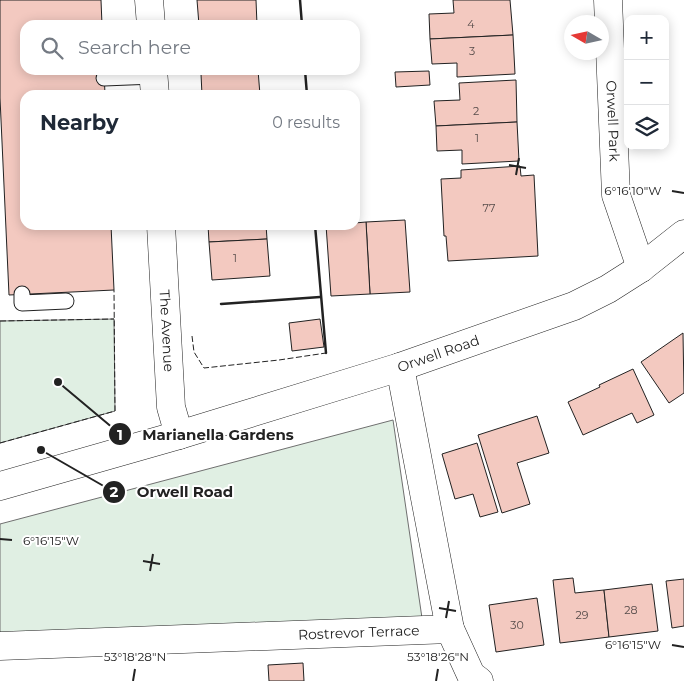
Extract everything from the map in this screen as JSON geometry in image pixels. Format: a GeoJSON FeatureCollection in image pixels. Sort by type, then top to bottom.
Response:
{"type":"FeatureCollection","features":[{"type":"Feature","properties":{"kind":"street"},"geometry":{"type":"LineString","coordinates":[[149,0],[151,20]]}},
{"type":"Feature","properties":{"kind":"street","name":"Orwell Park"},"geometry":{"type":"LineString","coordinates":[[608,0],[616,195],[641,268]]}},
{"type":"Feature","properties":{"kind":"street","name":"The Avenue"},"geometry":{"type":"LineString","coordinates":[[161,230],[171,407],[179,435]]}},
{"type":"Feature","properties":{"kind":"street","name":"Orwell Road"},"geometry":{"type":"LineString","coordinates":[[0,486],[179,435],[400,366],[574,306],[608,289],[641,268],[684,234]]}},
{"type":"Feature","properties":{"kind":"street"},"geometry":{"type":"LineString","coordinates":[[400,366],[450,629],[471,675],[479,681]]}},
{"type":"Feature","properties":{"kind":"street","name":"Rostrevor Terrace"},"geometry":{"type":"LineString","coordinates":[[0,646],[450,629]]}},
{"type":"Feature","properties":{"kind":"lane"},"geometry":{"type":"LineString","coordinates":[[104,78],[154,80]]}},
{"type":"Feature","properties":{"kind":"lane"},"geometry":{"type":"LineString","coordinates":[[22,294],[22,303],[66,301]]}},
{"type":"Feature","properties":{"kind":"green space"},"geometry":{"type":"Polygon","coordinates":[[[114,319],[115,411],[0,443],[0,321],[114,319]]]}},
{"type":"Feature","properties":{"kind":"green space"},"geometry":{"type":"Polygon","coordinates":[[[393,420],[422,618],[0,635],[0,524],[393,420]]]}},
{"type":"Feature","properties":{"kind":"building"},"geometry":{"type":"Polygon","coordinates":[[[0,0],[101,0],[102,20],[20,20],[20,75],[104,75],[105,90],[20,90],[20,230],[111,230],[114,290],[9,295],[0,98],[0,0]]]}},
{"type":"Feature","properties":{"kind":"building"},"geometry":{"type":"Polygon","coordinates":[[[197,0],[256,0],[257,20],[199,20],[197,0]]]}},
{"type":"Feature","properties":{"kind":"building"},"geometry":{"type":"Polygon","coordinates":[[[453,0],[510,0],[513,35],[430,39],[429,14],[454,13],[453,0]]]}},
{"type":"Feature","properties":{"kind":"building"},"geometry":{"type":"Polygon","coordinates":[[[513,35],[515,74],[457,77],[457,63],[432,64],[430,39],[513,35]]]}},
{"type":"Feature","properties":{"kind":"building"},"geometry":{"type":"Polygon","coordinates":[[[429,71],[430,85],[396,87],[395,72],[429,71]]]}},
{"type":"Feature","properties":{"kind":"building"},"geometry":{"type":"Polygon","coordinates":[[[201,75],[258,75],[260,90],[202,90],[201,75]]]}},
{"type":"Feature","properties":{"kind":"building"},"geometry":{"type":"Polygon","coordinates":[[[516,80],[517,122],[436,126],[434,101],[460,100],[459,83],[516,80]]]}},
{"type":"Feature","properties":{"kind":"building"},"geometry":{"type":"Polygon","coordinates":[[[517,122],[519,161],[462,164],[462,150],[437,151],[436,126],[517,122]]]}},
{"type":"Feature","properties":{"kind":"building"},"geometry":{"type":"Polygon","coordinates":[[[520,166],[521,176],[534,175],[538,256],[448,261],[446,236],[444,236],[441,179],[461,178],[461,170],[520,166]]]}},
{"type":"Feature","properties":{"kind":"building"},"geometry":{"type":"Polygon","coordinates":[[[405,220],[410,292],[370,294],[366,222],[405,220]]]}},
{"type":"Feature","properties":{"kind":"building"},"geometry":{"type":"Polygon","coordinates":[[[366,222],[370,294],[331,296],[326,230],[360,230],[360,223],[366,222]]]}},
{"type":"Feature","properties":{"kind":"building"},"geometry":{"type":"Polygon","coordinates":[[[208,230],[266,230],[267,239],[209,242],[208,230]]]}},
{"type":"Feature","properties":{"kind":"building"},"geometry":{"type":"Polygon","coordinates":[[[267,239],[270,276],[212,280],[209,242],[267,239]]]}},
{"type":"Feature","properties":{"kind":"building"},"geometry":{"type":"Polygon","coordinates":[[[320,319],[324,347],[292,351],[289,323],[320,319]]]}},
{"type":"Feature","properties":{"kind":"building"},"geometry":{"type":"Polygon","coordinates":[[[683,333],[684,393],[669,403],[641,362],[683,333]]]}},
{"type":"Feature","properties":{"kind":"building"},"geometry":{"type":"Polygon","coordinates":[[[633,369],[654,415],[637,423],[632,413],[583,435],[568,402],[633,369]]]}},
{"type":"Feature","properties":{"kind":"building"},"geometry":{"type":"Polygon","coordinates":[[[537,416],[549,453],[517,463],[530,504],[502,513],[478,435],[537,416]]]}},
{"type":"Feature","properties":{"kind":"building"},"geometry":{"type":"Polygon","coordinates":[[[477,443],[498,512],[480,517],[473,494],[455,499],[442,454],[477,443]]]}},
{"type":"Feature","properties":{"kind":"building"},"geometry":{"type":"Polygon","coordinates":[[[573,578],[575,593],[604,590],[609,637],[560,643],[553,580],[573,578]]]}},
{"type":"Feature","properties":{"kind":"building"},"geometry":{"type":"Polygon","coordinates":[[[684,579],[684,626],[672,628],[666,581],[684,579]]]}},
{"type":"Feature","properties":{"kind":"building"},"geometry":{"type":"Polygon","coordinates":[[[652,584],[658,631],[609,637],[604,590],[652,584]]]}},
{"type":"Feature","properties":{"kind":"building"},"geometry":{"type":"Polygon","coordinates":[[[537,598],[544,645],[496,652],[489,605],[537,598]]]}},
{"type":"Feature","properties":{"kind":"building"},"geometry":{"type":"Polygon","coordinates":[[[303,663],[304,681],[269,681],[268,665],[303,663]]]}},
{"type":"Feature","properties":{"kind":"fence"},"geometry":{"type":"LineString","coordinates":[[0,443],[115,411],[114,290]]}},
{"type":"Feature","properties":{"kind":"fence"},"geometry":{"type":"LineString","coordinates":[[0,321],[114,319]]}},
{"type":"Feature","properties":{"kind":"fence"},"geometry":{"type":"LineString","coordinates":[[192,336],[194,352],[204,368],[326,353]]}},
{"type":"Feature","properties":{"kind":"wall"},"geometry":{"type":"LineString","coordinates":[[300,0],[302,20]]}},
{"type":"Feature","properties":{"kind":"wall"},"geometry":{"type":"LineString","coordinates":[[305,75],[307,90]]}},
{"type":"Feature","properties":{"kind":"wall"},"geometry":{"type":"LineString","coordinates":[[315,230],[326,353]]}},
{"type":"Feature","properties":{"kind":"wall"},"geometry":{"type":"LineString","coordinates":[[221,304],[320,297]]}},
{"type":"Feature","properties":{"kind":"place","name":"Marianella Gardens"},"geometry":{"type":"Point","coordinates":[58,382]}},
{"type":"Feature","properties":{"kind":"place","name":"Orwell Road"},"geometry":{"type":"Point","coordinates":[41,450]}}]}
